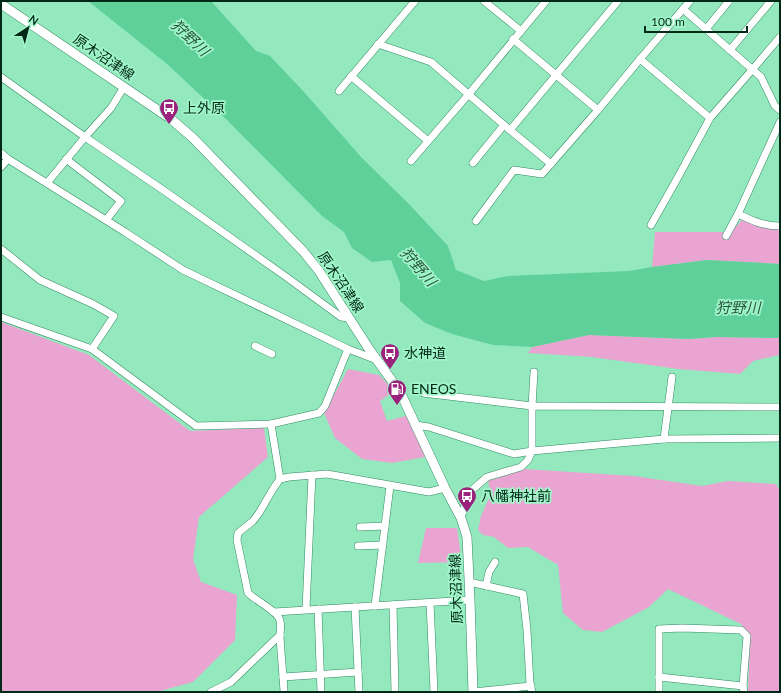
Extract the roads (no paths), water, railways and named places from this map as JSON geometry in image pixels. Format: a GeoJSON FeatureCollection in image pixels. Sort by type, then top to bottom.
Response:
{"type":"FeatureCollection","features":[{"type":"Feature","properties":{"kind":"main road","name":"原木沼津線"},"geometry":{"type":"LineString","coordinates":[[1,4],[171,119],[188,133],[303,251],[319,271],[369,350],[402,396],[445,488],[461,518],[467,538],[473,692]]}},
{"type":"Feature","properties":{"kind":"street"},"geometry":{"type":"LineString","coordinates":[[339,91],[415,1]]}},
{"type":"Feature","properties":{"kind":"street"},"geometry":{"type":"LineString","coordinates":[[484,1],[521,31]]}},
{"type":"Feature","properties":{"kind":"street"},"geometry":{"type":"LineString","coordinates":[[411,162],[546,1]]}},
{"type":"Feature","properties":{"kind":"street"},"geometry":{"type":"LineString","coordinates":[[473,163],[556,74],[618,1]]}},
{"type":"Feature","properties":{"kind":"street"},"geometry":{"type":"LineString","coordinates":[[476,220],[514,170],[542,174],[598,110],[689,1]]}},
{"type":"Feature","properties":{"kind":"street"},"geometry":{"type":"LineString","coordinates":[[706,29],[729,1]]}},
{"type":"Feature","properties":{"kind":"street"},"geometry":{"type":"LineString","coordinates":[[730,50],[772,1]]}},
{"type":"Feature","properties":{"kind":"street"},"geometry":{"type":"LineString","coordinates":[[683,9],[761,77],[775,106],[780,110]]}},
{"type":"Feature","properties":{"kind":"street"},"geometry":{"type":"LineString","coordinates":[[651,225],[710,118],[780,37]]}},
{"type":"Feature","properties":{"kind":"street"},"geometry":{"type":"LineString","coordinates":[[513,40],[598,110]]}},
{"type":"Feature","properties":{"kind":"street"},"geometry":{"type":"LineString","coordinates":[[378,44],[431,62],[551,164]]}},
{"type":"Feature","properties":{"kind":"street"},"geometry":{"type":"LineString","coordinates":[[640,59],[710,118]]}},
{"type":"Feature","properties":{"kind":"street"},"geometry":{"type":"LineString","coordinates":[[351,76],[428,141]]}},
{"type":"Feature","properties":{"kind":"street"},"geometry":{"type":"LineString","coordinates":[[1,77],[166,192],[341,317],[349,318]]}},
{"type":"Feature","properties":{"kind":"street"},"geometry":{"type":"LineString","coordinates":[[47,183],[111,108],[124,87]]}},
{"type":"Feature","properties":{"kind":"street"},"geometry":{"type":"LineString","coordinates":[[726,236],[738,214],[780,122]]}},
{"type":"Feature","properties":{"kind":"street"},"geometry":{"type":"LineString","coordinates":[[1,153],[8,159],[183,270],[348,349],[377,360]]}},
{"type":"Feature","properties":{"kind":"street"},"geometry":{"type":"LineString","coordinates":[[1,167],[8,159]]}},
{"type":"Feature","properties":{"kind":"street"},"geometry":{"type":"LineString","coordinates":[[66,159],[121,201],[106,220]]}},
{"type":"Feature","properties":{"kind":"street"},"geometry":{"type":"LineString","coordinates":[[738,214],[768,226],[780,226]]}},
{"type":"Feature","properties":{"kind":"street"},"geometry":{"type":"LineString","coordinates":[[1,249],[40,280],[93,304],[114,316],[92,349]]}},
{"type":"Feature","properties":{"kind":"street"},"geometry":{"type":"LineString","coordinates":[[1,317],[92,349],[196,426],[271,424],[319,414],[325,406],[348,349]]}},
{"type":"Feature","properties":{"kind":"street"},"geometry":{"type":"LineString","coordinates":[[255,346],[272,354]]}},
{"type":"Feature","properties":{"kind":"street"},"geometry":{"type":"LineString","coordinates":[[461,518],[467,498],[472,490],[487,477],[521,467],[528,460],[532,451],[534,372]]}},
{"type":"Feature","properties":{"kind":"street"},"geometry":{"type":"LineString","coordinates":[[664,439],[672,377]]}},
{"type":"Feature","properties":{"kind":"street"},"geometry":{"type":"LineString","coordinates":[[423,393],[532,406],[780,407]]}},
{"type":"Feature","properties":{"kind":"street"},"geometry":{"type":"LineString","coordinates":[[271,424],[280,479]]}},
{"type":"Feature","properties":{"kind":"street"},"geometry":{"type":"LineString","coordinates":[[415,425],[429,427],[514,454],[664,439],[780,438]]}},
{"type":"Feature","properties":{"kind":"street"},"geometry":{"type":"LineString","coordinates":[[284,692],[280,618],[248,593],[237,540],[238,533],[253,521],[280,479],[289,476],[327,474],[429,492],[445,488]]}},
{"type":"Feature","properties":{"kind":"street"},"geometry":{"type":"LineString","coordinates":[[306,610],[312,475]]}},
{"type":"Feature","properties":{"kind":"street"},"geometry":{"type":"LineString","coordinates":[[374,606],[390,486]]}},
{"type":"Feature","properties":{"kind":"street"},"geometry":{"type":"LineString","coordinates":[[360,527],[385,526]]}},
{"type":"Feature","properties":{"kind":"street"},"geometry":{"type":"LineString","coordinates":[[358,546],[383,545]]}},
{"type":"Feature","properties":{"kind":"street"},"geometry":{"type":"LineString","coordinates":[[486,586],[489,572],[496,562]]}},
{"type":"Feature","properties":{"kind":"street"},"geometry":{"type":"LineString","coordinates":[[469,582],[523,594],[531,689],[473,692]]}},
{"type":"Feature","properties":{"kind":"street"},"geometry":{"type":"LineString","coordinates":[[274,612],[393,606],[470,600]]}},
{"type":"Feature","properties":{"kind":"street"},"geometry":{"type":"LineString","coordinates":[[430,603],[434,692]]}},
{"type":"Feature","properties":{"kind":"street"},"geometry":{"type":"LineString","coordinates":[[393,606],[395,692]]}},
{"type":"Feature","properties":{"kind":"street"},"geometry":{"type":"LineString","coordinates":[[355,608],[359,692]]}},
{"type":"Feature","properties":{"kind":"street"},"geometry":{"type":"LineString","coordinates":[[318,609],[321,692]]}},
{"type":"Feature","properties":{"kind":"street"},"geometry":{"type":"LineString","coordinates":[[659,677],[744,689],[747,636],[742,630],[682,628],[659,629],[659,677],[660,692]]}},
{"type":"Feature","properties":{"kind":"street"},"geometry":{"type":"LineString","coordinates":[[211,692],[231,682],[280,635]]}},
{"type":"Feature","properties":{"kind":"street"},"geometry":{"type":"LineString","coordinates":[[283,677],[358,672]]}},
{"type":"Feature","properties":{"kind":"water","name":"狩野川"},"geometry":{"type":"Polygon","coordinates":[[[88,1],[211,1],[256,51],[270,56],[362,158],[409,204],[448,246],[456,270],[484,281],[508,276],[629,271],[707,260],[780,264],[780,338],[716,337],[689,339],[589,335],[532,347],[493,345],[452,334],[425,323],[400,301],[400,283],[391,260],[372,262],[352,248],[344,232],[322,216],[227,120],[167,64],[88,1]]]}},
{"type":"Feature","properties":{"kind":"place","name":"上外原"},"geometry":{"type":"Point","coordinates":[169,125]}},
{"type":"Feature","properties":{"kind":"place","name":"水神道"},"geometry":{"type":"Point","coordinates":[390,370]}},
{"type":"Feature","properties":{"kind":"place","name":"ENEOS"},"geometry":{"type":"Point","coordinates":[397,406]}},
{"type":"Feature","properties":{"kind":"place","name":"八幡神社前"},"geometry":{"type":"Point","coordinates":[467,513]}}]}
